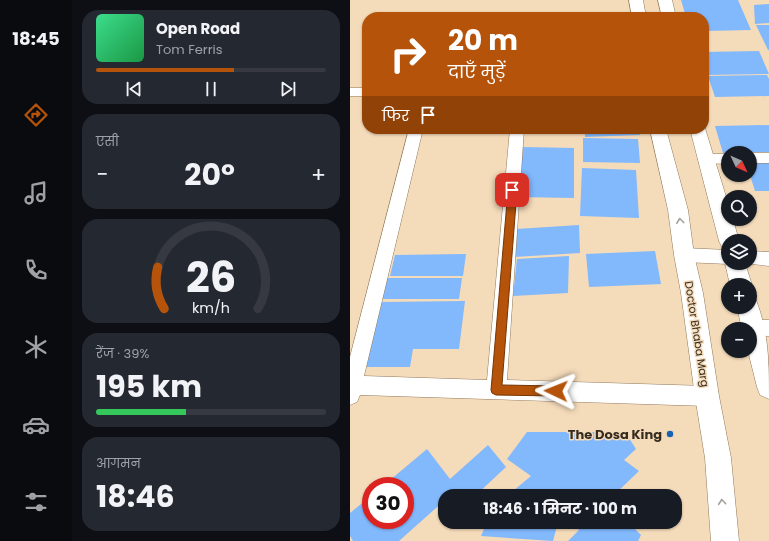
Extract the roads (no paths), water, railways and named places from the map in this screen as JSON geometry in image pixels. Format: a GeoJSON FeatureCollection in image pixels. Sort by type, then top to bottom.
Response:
{"type":"FeatureCollection","features":[{"type":"Feature","properties":{"kind":"street"},"geometry":{"type":"LineString","coordinates":[[636,0],[638,12]]}},
{"type":"Feature","properties":{"kind":"street"},"geometry":{"type":"LineString","coordinates":[[665,0],[668,12]]}},
{"type":"Feature","properties":{"kind":"street"},"geometry":{"type":"LineString","coordinates":[[350,92],[362,92]]}},
{"type":"Feature","properties":{"kind":"street"},"geometry":{"type":"LineString","coordinates":[[415,134],[351,390],[496,390],[707,396]]}},
{"type":"Feature","properties":{"kind":"street"},"geometry":{"type":"LineString","coordinates":[[496,390],[518,134]]}},
{"type":"Feature","properties":{"kind":"street","name":"Doctor Bhaba Marg"},"geometry":{"type":"LineString","coordinates":[[659,134],[678,210],[684,255],[692,293],[707,396],[718,458],[725,541]]}},
{"type":"Feature","properties":{"kind":"street"},"geometry":{"type":"LineString","coordinates":[[699,134],[727,234]]}},
{"type":"Feature","properties":{"kind":"street"},"geometry":{"type":"LineString","coordinates":[[757,158],[769,158]]}},
{"type":"Feature","properties":{"kind":"street"},"geometry":{"type":"LineString","coordinates":[[706,159],[721,159]]}},
{"type":"Feature","properties":{"kind":"street"},"geometry":{"type":"LineString","coordinates":[[684,255],[721,257]]}},
{"type":"Feature","properties":{"kind":"street"},"geometry":{"type":"LineString","coordinates":[[757,258],[769,259]]}},
{"type":"Feature","properties":{"kind":"street"},"geometry":{"type":"LineString","coordinates":[[757,321],[769,387]]}},
{"type":"Feature","properties":{"kind":"place","name":"The Dosa King"},"geometry":{"type":"Point","coordinates":[670,434]}}]}
